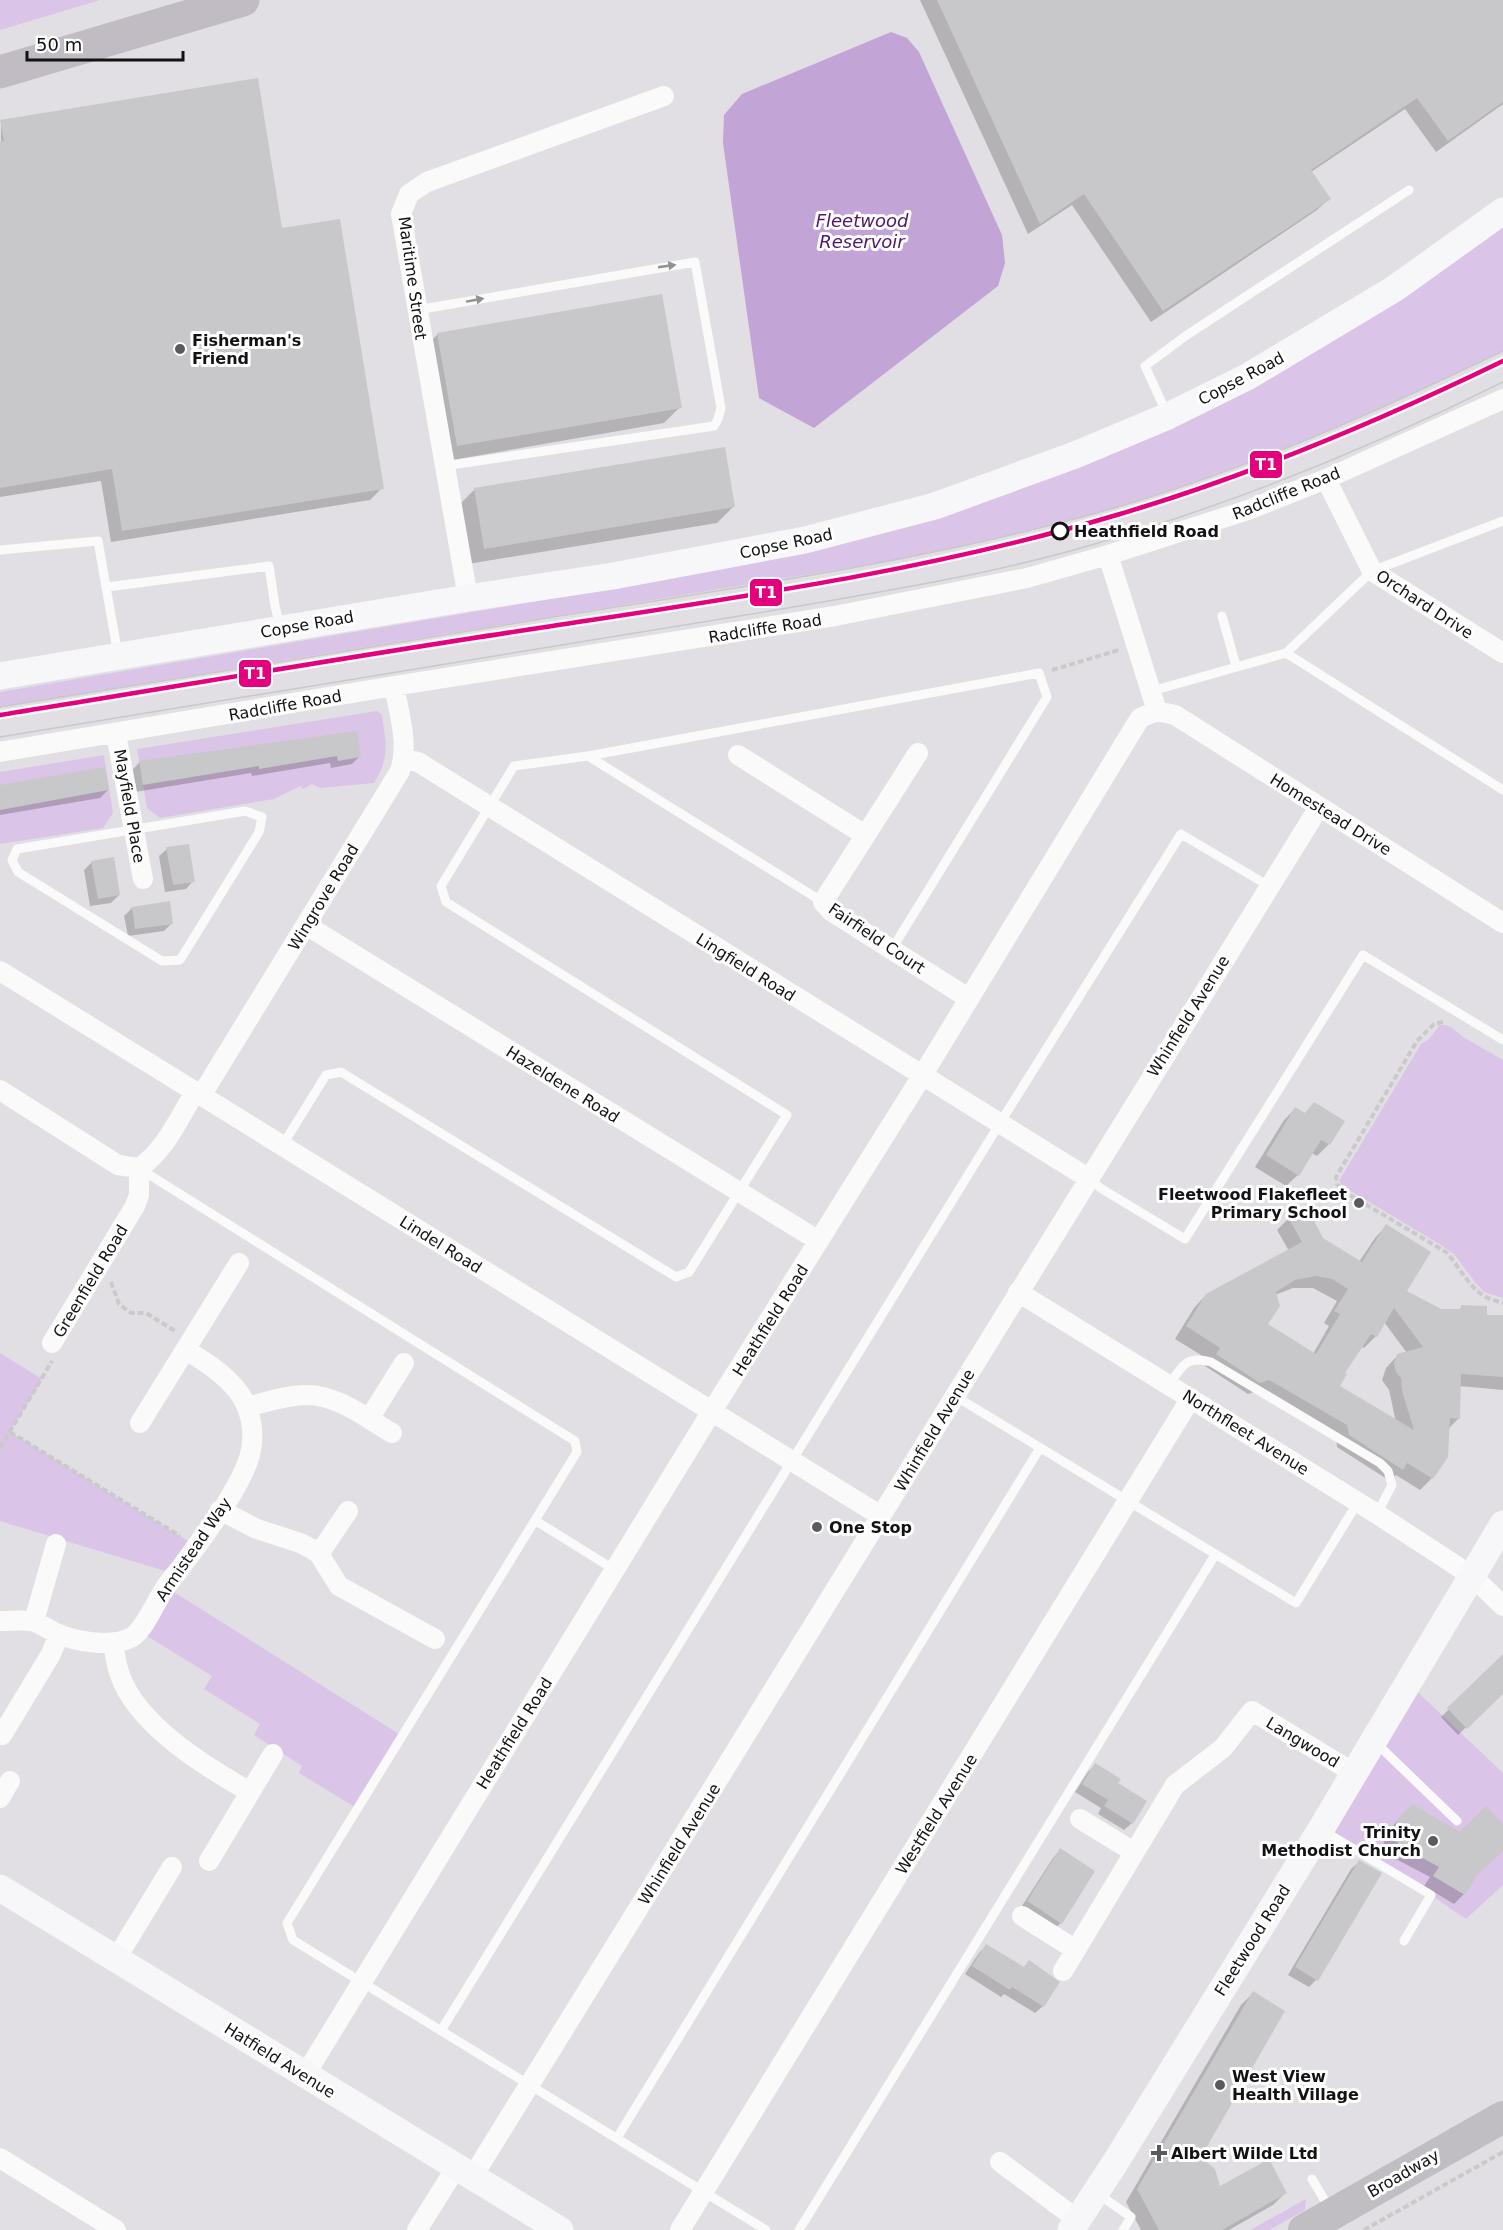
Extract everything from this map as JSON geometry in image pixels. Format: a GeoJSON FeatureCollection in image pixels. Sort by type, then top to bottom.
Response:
{"type":"FeatureCollection","features":[{"type":"Feature","properties":{"kind":"highway"},"geometry":{"type":"LineString","coordinates":[[0,72],[243,0]]}},
{"type":"Feature","properties":{"kind":"main road","name":"Broadway"},"geometry":{"type":"LineString","coordinates":[[1304,2230],[1503,2116]]}},
{"type":"Feature","properties":{"kind":"street","name":"Maritime Street"},"geometry":{"type":"LineString","coordinates":[[468,598],[401,214],[409,194],[427,182],[664,96]]}},
{"type":"Feature","properties":{"kind":"street","name":"Copse Road"},"geometry":{"type":"LineString","coordinates":[[0,676],[281,628],[613,576],[805,540],[935,506],[1075,455],[1168,416],[1247,377],[1394,289],[1503,211]]}},
{"type":"Feature","properties":{"kind":"street","name":"Radcliffe Road"},"geometry":{"type":"LineString","coordinates":[[0,752],[846,614],[1027,578],[1239,513],[1326,479],[1502,399]]}},
{"type":"Feature","properties":{"kind":"street","name":"Orchard Drive"},"geometry":{"type":"LineString","coordinates":[[1326,479],[1372,571],[1503,653]]}},
{"type":"Feature","properties":{"kind":"street"},"geometry":{"type":"LineString","coordinates":[[1108,555],[1157,711]]}},
{"type":"Feature","properties":{"kind":"street"},"geometry":{"type":"LineString","coordinates":[[394,686],[404,759]]}},
{"type":"Feature","properties":{"kind":"street","name":"Homestead Drive"},"geometry":{"type":"LineString","coordinates":[[1157,711],[1174,716],[1503,923]]}},
{"type":"Feature","properties":{"kind":"street","name":"Heathfield Road"},"geometry":{"type":"LineString","coordinates":[[304,2075],[712,1411],[922,1076],[1140,718],[1157,711]]}},
{"type":"Feature","properties":{"kind":"street","name":"Mayfield Place"},"geometry":{"type":"LineString","coordinates":[[116,734],[143,879]]}},
{"type":"Feature","properties":{"kind":"street","name":"Fairfield Court"},"geometry":{"type":"LineString","coordinates":[[918,753],[823,902],[831,911],[968,998]]}},
{"type":"Feature","properties":{"kind":"street"},"geometry":{"type":"LineString","coordinates":[[738,755],[865,835]]}},
{"type":"Feature","properties":{"kind":"street","name":"Lingfield Road"},"geometry":{"type":"LineString","coordinates":[[404,759],[418,762],[1088,1178]]}},
{"type":"Feature","properties":{"kind":"street","name":"Wingrove Road"},"geometry":{"type":"LineString","coordinates":[[198,1094],[306,925],[400,771],[404,759]]}},
{"type":"Feature","properties":{"kind":"street","name":"Whinfield Avenue"},"geometry":{"type":"LineString","coordinates":[[417,2230],[531,2085],[1088,1178],[1319,807]]}},
{"type":"Feature","properties":{"kind":"street","name":"Hazeldene Road"},"geometry":{"type":"LineString","coordinates":[[306,925],[819,1241]]}},
{"type":"Feature","properties":{"kind":"street","name":"Lindel Road"},"geometry":{"type":"LineString","coordinates":[[0,971],[881,1516]]}},
{"type":"Feature","properties":{"kind":"street"},"geometry":{"type":"LineString","coordinates":[[0,1090],[117,1165],[139,1168],[149,1162],[159,1151],[198,1094]]}},
{"type":"Feature","properties":{"kind":"street","name":"Greenfield Road"},"geometry":{"type":"LineString","coordinates":[[52,1343],[104,1261],[135,1206],[139,1195],[139,1168]]}},
{"type":"Feature","properties":{"kind":"street"},"geometry":{"type":"LineString","coordinates":[[140,1423],[239,1263]]}},
{"type":"Feature","properties":{"kind":"street","name":"Northfleet Avenue"},"geometry":{"type":"LineString","coordinates":[[1018,1292],[1377,1514],[1472,1576],[1503,1606]]}},
{"type":"Feature","properties":{"kind":"street","name":"Armistead Way"},"geometry":{"type":"LineString","coordinates":[[113,1643],[132,1637],[139,1631],[166,1587],[220,1510],[249,1459],[252,1425],[248,1407],[237,1389],[189,1346]]}},
{"type":"Feature","properties":{"kind":"street"},"geometry":{"type":"LineString","coordinates":[[369,1419],[404,1363]]}},
{"type":"Feature","properties":{"kind":"street"},"geometry":{"type":"LineString","coordinates":[[248,1407],[291,1396],[321,1396],[343,1404],[392,1433]]}},
{"type":"Feature","properties":{"kind":"street","name":"Westfield Avenue"},"geometry":{"type":"LineString","coordinates":[[680,2230],[1191,1398]]}},
{"type":"Feature","properties":{"kind":"street"},"geometry":{"type":"LineString","coordinates":[[220,1510],[257,1529],[300,1543],[319,1554],[339,1586],[435,1639]]}},
{"type":"Feature","properties":{"kind":"street"},"geometry":{"type":"LineString","coordinates":[[319,1554],[348,1511]]}},
{"type":"Feature","properties":{"kind":"street","name":"Fleetwood Road"},"geometry":{"type":"LineString","coordinates":[[1074,2225],[1321,1829],[1503,1524]]}},
{"type":"Feature","properties":{"kind":"street"},"geometry":{"type":"LineString","coordinates":[[34,1622],[56,1544]]}},
{"type":"Feature","properties":{"kind":"street"},"geometry":{"type":"LineString","coordinates":[[0,1621],[34,1622],[58,1634],[95,1642],[113,1643],[120,1677],[137,1705],[162,1732],[220,1775],[250,1792]]}},
{"type":"Feature","properties":{"kind":"street"},"geometry":{"type":"LineString","coordinates":[[2,1735],[51,1654],[58,1634]]}},
{"type":"Feature","properties":{"kind":"street","name":"Langwood"},"geometry":{"type":"LineString","coordinates":[[1134,1852],[1175,1785],[1223,1748],[1252,1711],[1354,1773]]}},
{"type":"Feature","properties":{"kind":"street"},"geometry":{"type":"LineString","coordinates":[[209,1862],[273,1754]]}},
{"type":"Feature","properties":{"kind":"street"},"geometry":{"type":"LineString","coordinates":[[1063,1971],[1134,1852],[1080,1820]]}},
{"type":"Feature","properties":{"kind":"street"},"geometry":{"type":"LineString","coordinates":[[116,1959],[172,1868]]}},
{"type":"Feature","properties":{"kind":"street","name":"Hatfield Avenue"},"geometry":{"type":"LineString","coordinates":[[0,1888],[560,2230]]}},
{"type":"Feature","properties":{"kind":"street"},"geometry":{"type":"LineString","coordinates":[[1022,1916],[1076,1950]]}},
{"type":"Feature","properties":{"kind":"street"},"geometry":{"type":"LineString","coordinates":[[0,2158],[116,2230]]}},
{"type":"Feature","properties":{"kind":"street"},"geometry":{"type":"LineString","coordinates":[[1000,2162],[1074,2225]]}},
{"type":"Feature","properties":{"kind":"lane"},"geometry":{"type":"LineString","coordinates":[[1168,416],[1145,366],[1409,190]]}},
{"type":"Feature","properties":{"kind":"lane"},"geometry":{"type":"LineString","coordinates":[[417,310],[695,262],[721,408],[714,426],[444,466]]}},
{"type":"Feature","properties":{"kind":"lane"},"geometry":{"type":"LineString","coordinates":[[1152,691],[1286,653],[1372,571],[1503,521]]}},
{"type":"Feature","properties":{"kind":"lane"},"geometry":{"type":"LineString","coordinates":[[0,550],[98,541],[118,657]]}},
{"type":"Feature","properties":{"kind":"lane"},"geometry":{"type":"LineString","coordinates":[[107,587],[269,566],[281,628]]}},
{"type":"Feature","properties":{"kind":"lane"},"geometry":{"type":"LineString","coordinates":[[1222,616],[1236,666]]}},
{"type":"Feature","properties":{"kind":"lane"},"geometry":{"type":"LineString","coordinates":[[1286,653],[1503,790]]}},
{"type":"Feature","properties":{"kind":"lane"},"geometry":{"type":"LineString","coordinates":[[282,1146],[326,1075],[341,1072],[676,1277],[689,1272],[787,1115],[446,902],[441,886],[514,766],[588,756],[1039,673],[1047,697],[892,949]]}},
{"type":"Feature","properties":{"kind":"lane"},"geometry":{"type":"LineString","coordinates":[[588,756],[823,902]]}},
{"type":"Feature","properties":{"kind":"lane"},"geometry":{"type":"LineString","coordinates":[[245,811],[262,817],[259,832],[180,960],[162,961],[18,872],[12,860],[17,849],[134,828],[245,811]]}},
{"type":"Feature","properties":{"kind":"lane"},"geometry":{"type":"LineString","coordinates":[[442,2029],[1000,1123],[1181,834],[1269,886]]}},
{"type":"Feature","properties":{"kind":"lane"},"geometry":{"type":"LineString","coordinates":[[1088,1178],[1102,1189],[1185,1239],[1363,955],[1503,1040]]}},
{"type":"Feature","properties":{"kind":"lane"},"geometry":{"type":"LineString","coordinates":[[139,1168],[180,1196],[575,1441],[577,1452],[536,1521],[287,1923],[293,1940],[442,2029],[766,2230]]}},
{"type":"Feature","properties":{"kind":"lane"},"geometry":{"type":"LineString","coordinates":[[1169,1385],[1186,1362],[1197,1358],[1211,1362],[1380,1463],[1388,1471],[1392,1485],[1377,1514]]}},
{"type":"Feature","properties":{"kind":"lane"},"geometry":{"type":"LineString","coordinates":[[955,1396],[1296,1603],[1358,1502]]}},
{"type":"Feature","properties":{"kind":"lane"},"geometry":{"type":"LineString","coordinates":[[617,2138],[1040,1448]]}},
{"type":"Feature","properties":{"kind":"lane"},"geometry":{"type":"LineString","coordinates":[[536,1521],[615,1570]]}},
{"type":"Feature","properties":{"kind":"lane"},"geometry":{"type":"LineString","coordinates":[[799,2230],[1215,1555]]}},
{"type":"Feature","properties":{"kind":"lane"},"geometry":{"type":"LineString","coordinates":[[1374,1741],[1457,1821]]}},
{"type":"Feature","properties":{"kind":"lane"},"geometry":{"type":"LineString","coordinates":[[1321,1829],[1431,1895],[1404,1941]]}},
{"type":"Feature","properties":{"kind":"lane"},"geometry":{"type":"LineString","coordinates":[[1312,2179],[1332,2214]]}},
{"type":"Feature","properties":{"kind":"lane"},"geometry":{"type":"LineString","coordinates":[[1096,2193],[1131,2217],[1123,2230]]}},
{"type":"Feature","properties":{"kind":"path"},"geometry":{"type":"LineString","coordinates":[[1039,673],[1135,645]]}},
{"type":"Feature","properties":{"kind":"path"},"geometry":{"type":"LineString","coordinates":[[1452,1024],[1443,1022],[1434,1024],[1418,1041],[1336,1177],[1337,1184],[1343,1191],[1446,1252],[1472,1286],[1485,1297],[1503,1303]]}},
{"type":"Feature","properties":{"kind":"path"},"geometry":{"type":"LineString","coordinates":[[104,1261],[118,1304],[130,1313],[146,1313],[189,1346]]}},
{"type":"Feature","properties":{"kind":"path","name":"Greenfield Road"},"geometry":{"type":"LineString","coordinates":[[0,1448],[59,1350],[52,1343]]}},
{"type":"Feature","properties":{"kind":"path"},"geometry":{"type":"LineString","coordinates":[[10,1432],[196,1546]]}},
{"type":"Feature","properties":{"kind":"path"},"geometry":{"type":"LineString","coordinates":[[1364,2230],[1503,2152]]}},
{"type":"Feature","properties":{"kind":"shaded area"},"geometry":{"type":"Polygon","coordinates":[[[0,0],[100,0],[0,30],[0,0]]]}},
{"type":"Feature","properties":{"kind":"shaded area"},"geometry":{"type":"Polygon","coordinates":[[[1503,211],[1503,351],[1340,426],[1257,460],[1172,490],[1039,528],[903,559],[0,707],[0,692],[609,589],[1090,463],[1503,211]]]}},
{"type":"Feature","properties":{"kind":"shaded area"},"geometry":{"type":"Polygon","coordinates":[[[377,711],[382,715],[386,750],[383,766],[374,783],[320,788],[312,784],[303,789],[300,786],[274,799],[160,818],[147,808],[137,749],[377,711]]]}},
{"type":"Feature","properties":{"kind":"shaded area"},"geometry":{"type":"Polygon","coordinates":[[[104,755],[113,813],[103,828],[0,844],[0,772],[104,755]]]}},
{"type":"Feature","properties":{"kind":"shaded area"},"geometry":{"type":"Polygon","coordinates":[[[1440,1025],[1451,1027],[1463,1037],[1503,1060],[1503,1298],[1484,1292],[1454,1254],[1344,1187],[1339,1181],[1421,1044],[1428,1040],[1440,1025]]]}},
{"type":"Feature","properties":{"kind":"shaded area"},"geometry":{"type":"Polygon","coordinates":[[[0,1353],[42,1379],[10,1432],[196,1546],[175,1574],[0,1521],[0,1353]]]}},
{"type":"Feature","properties":{"kind":"shaded area"},"geometry":{"type":"Polygon","coordinates":[[[166,1587],[402,1736],[358,1809],[299,1773],[302,1766],[254,1735],[260,1724],[204,1689],[212,1676],[139,1631],[166,1587]]]}},
{"type":"Feature","properties":{"kind":"shaded area"},"geometry":{"type":"Polygon","coordinates":[[[1408,1683],[1503,1773],[1503,1885],[1466,1919],[1431,1895],[1321,1829],[1408,1683]]]}},
{"type":"Feature","properties":{"kind":"shaded area"},"geometry":{"type":"Polygon","coordinates":[[[1306,2199],[1305,2210],[1269,2230],[1250,2230],[1306,2199]]]}},
{"type":"Feature","properties":{"kind":"water","name":"Fleetwood Reservoir"},"geometry":{"type":"Polygon","coordinates":[[[891,32],[907,38],[919,52],[1002,235],[1005,263],[998,286],[814,428],[759,398],[723,143],[724,115],[742,94],[891,32]]]}},
{"type":"Feature","properties":{"kind":"building"},"geometry":{"type":"Polygon","coordinates":[[[937,0],[1503,0],[1503,102],[1448,141],[1417,98],[1311,170],[1331,199],[1163,311],[1084,194],[1040,224],[937,0]]]}},
{"type":"Feature","properties":{"kind":"building","name":"Fisherman's Friend"},"geometry":{"type":"Polygon","coordinates":[[[258,78],[282,228],[340,219],[384,489],[122,531],[112,469],[0,488],[0,142],[4,141],[0,120],[258,78]]]}},
{"type":"Feature","properties":{"kind":"building"},"geometry":{"type":"Polygon","coordinates":[[[662,294],[682,408],[457,446],[437,333],[662,294]]]}},
{"type":"Feature","properties":{"kind":"building"},"geometry":{"type":"Polygon","coordinates":[[[725,447],[735,507],[484,549],[474,488],[725,447]]]}},
{"type":"Feature","properties":{"kind":"building"},"geometry":{"type":"Polygon","coordinates":[[[357,731],[361,757],[338,761],[337,756],[259,769],[259,766],[143,785],[139,761],[357,731]]]}},
{"type":"Feature","properties":{"kind":"building"},"geometry":{"type":"Polygon","coordinates":[[[105,767],[109,790],[0,810],[0,785],[105,767]]]}},
{"type":"Feature","properties":{"kind":"building"},"geometry":{"type":"Polygon","coordinates":[[[189,844],[195,882],[173,885],[166,847],[189,844]]]}},
{"type":"Feature","properties":{"kind":"building"},"geometry":{"type":"Polygon","coordinates":[[[114,857],[120,895],[98,899],[91,861],[114,857]]]}},
{"type":"Feature","properties":{"kind":"building"},"geometry":{"type":"Polygon","coordinates":[[[170,901],[173,924],[135,929],[132,907],[170,901]]]}},
{"type":"Feature","properties":{"kind":"building"},"geometry":{"type":"Polygon","coordinates":[[[1314,1102],[1345,1121],[1330,1145],[1321,1140],[1299,1176],[1266,1155],[1295,1107],[1305,1113],[1314,1102]]]}},
{"type":"Feature","properties":{"kind":"building"},"geometry":{"type":"Polygon","coordinates":[[[1307,1207],[1323,1238],[1362,1262],[1386,1224],[1431,1252],[1407,1291],[1441,1309],[1461,1309],[1461,1305],[1487,1306],[1487,1315],[1503,1315],[1503,1377],[1461,1374],[1460,1419],[1450,1418],[1448,1457],[1433,1479],[1407,1463],[1403,1470],[1349,1435],[1347,1425],[1269,1380],[1260,1383],[1216,1354],[1220,1348],[1186,1326],[1206,1294],[1302,1242],[1288,1217],[1307,1207]],[[1316,1276],[1295,1280],[1276,1292],[1280,1306],[1268,1324],[1316,1354],[1340,1314],[1334,1311],[1348,1289],[1332,1279],[1316,1276]],[[1394,1308],[1377,1337],[1371,1334],[1345,1373],[1347,1374],[1340,1386],[1414,1430],[1402,1391],[1401,1378],[1396,1372],[1394,1363],[1397,1354],[1423,1347],[1394,1308]]]}},
{"type":"Feature","properties":{"kind":"building"},"geometry":{"type":"Polygon","coordinates":[[[1503,1654],[1503,1694],[1467,1729],[1447,1708],[1503,1654]]]}},
{"type":"Feature","properties":{"kind":"building"},"geometry":{"type":"Polygon","coordinates":[[[1095,1763],[1121,1779],[1118,1783],[1147,1801],[1133,1824],[1104,1806],[1108,1800],[1082,1784],[1095,1763]]]}},
{"type":"Feature","properties":{"kind":"building"},"geometry":{"type":"Polygon","coordinates":[[[1412,1804],[1460,1832],[1486,1806],[1503,1824],[1503,1851],[1477,1875],[1465,1895],[1433,1876],[1439,1867],[1404,1848],[1391,1838],[1398,1819],[1412,1804]]]}},
{"type":"Feature","properties":{"kind":"building"},"geometry":{"type":"Polygon","coordinates":[[[1060,1848],[1095,1871],[1062,1924],[1027,1901],[1060,1848]]]}},
{"type":"Feature","properties":{"kind":"building"},"geometry":{"type":"Polygon","coordinates":[[[1359,1860],[1382,1873],[1318,1981],[1295,1967],[1359,1860]]]}},
{"type":"Feature","properties":{"kind":"building"},"geometry":{"type":"Polygon","coordinates":[[[986,1944],[1024,1967],[1029,1960],[1060,1982],[1044,2007],[1012,1987],[1010,1990],[972,1966],[986,1944]]]}},
{"type":"Feature","properties":{"kind":"building","name":"West View Health Village"},"geometry":{"type":"Polygon","coordinates":[[[1253,1991],[1285,2011],[1201,2157],[1215,2169],[1220,2186],[1269,2159],[1287,2193],[1222,2230],[1159,2230],[1137,2189],[1253,1991]]]}},
{"type":"Feature","properties":{"kind":"tram line"},"geometry":{"type":"LineString","coordinates":[[0,707],[783,580],[987,541],[1121,506],[1219,474],[1362,416],[1503,351]]}},
{"type":"Feature","properties":{"kind":"tram line"},"geometry":{"type":"LineString","coordinates":[[0,737],[788,608],[935,582],[1045,558],[1135,532],[1296,475],[1400,431],[1503,382]]}},
{"type":"Feature","properties":{"kind":"transit line","name":"T1"},"geometry":{"type":"LineString","coordinates":[[0,715],[758,594],[976,552],[1120,514],[1218,482],[1362,425],[1503,361]]}},
{"type":"Feature","properties":{"kind":"place","name":"Fisherman's Friend"},"geometry":{"type":"Point","coordinates":[180,349]}},
{"type":"Feature","properties":{"kind":"place","name":"Heathfield Road"},"geometry":{"type":"Point","coordinates":[1060,531]}},
{"type":"Feature","properties":{"kind":"place","name":"Fleetwood Flakefleet Primary School"},"geometry":{"type":"Point","coordinates":[1359,1203]}},
{"type":"Feature","properties":{"kind":"place","name":"One Stop"},"geometry":{"type":"Point","coordinates":[817,1527]}},
{"type":"Feature","properties":{"kind":"place","name":"Trinity Methodist Church"},"geometry":{"type":"Point","coordinates":[1433,1841]}},
{"type":"Feature","properties":{"kind":"place","name":"West View Health Village"},"geometry":{"type":"Point","coordinates":[1220,2085]}},
{"type":"Feature","properties":{"kind":"place","name":"Albert Wilde Ltd"},"geometry":{"type":"Point","coordinates":[1159,2153]}}]}
